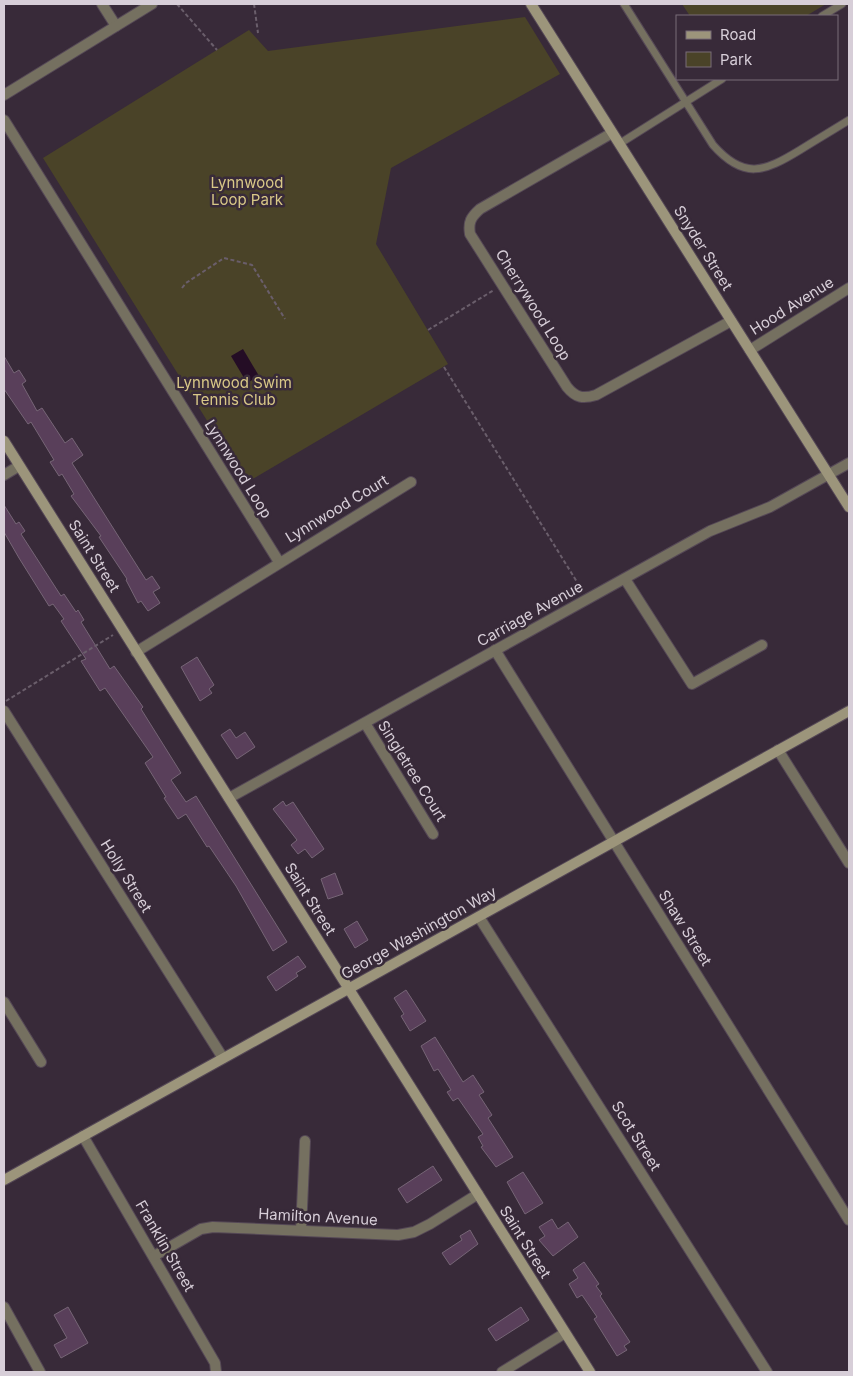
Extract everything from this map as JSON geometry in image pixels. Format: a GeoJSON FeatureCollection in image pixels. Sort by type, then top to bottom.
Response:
{"type":"FeatureCollection","features":[{"type":"Feature","properties":{"kind":"street"},"geometry":{"type":"LineString","coordinates":[[102,4],[116,26]]}},
{"type":"Feature","properties":{"kind":"street"},"geometry":{"type":"LineString","coordinates":[[4,95],[152,4]]}},
{"type":"Feature","properties":{"kind":"street","name":"Snyder Street"},"geometry":{"type":"LineString","coordinates":[[531,4],[849,507]]}},
{"type":"Feature","properties":{"kind":"street","name":"Lynnwood Loop"},"geometry":{"type":"LineString","coordinates":[[4,120],[279,562]]}},
{"type":"Feature","properties":{"kind":"street","name":"Cherrywood Loop"},"geometry":{"type":"LineString","coordinates":[[612,133],[480,209],[472,216],[468,224],[470,234],[567,388],[575,396],[585,398],[596,395],[731,321]]}},
{"type":"Feature","properties":{"kind":"street","name":"Hood Avenue"},"geometry":{"type":"LineString","coordinates":[[750,350],[849,288]]}},
{"type":"Feature","properties":{"kind":"street","name":"Saint Street"},"geometry":{"type":"LineString","coordinates":[[4,441],[590,1372]]}},
{"type":"Feature","properties":{"kind":"street","name":"Carriage Avenue"},"geometry":{"type":"LineString","coordinates":[[229,798],[710,531],[770,507],[849,463]]}},
{"type":"Feature","properties":{"kind":"street"},"geometry":{"type":"LineString","coordinates":[[4,475],[19,466]]}},
{"type":"Feature","properties":{"kind":"street","name":"Lynnwood Court"},"geometry":{"type":"LineString","coordinates":[[279,562],[411,482]]}},
{"type":"Feature","properties":{"kind":"street"},"geometry":{"type":"LineString","coordinates":[[136,652],[279,562]]}},
{"type":"Feature","properties":{"kind":"street"},"geometry":{"type":"LineString","coordinates":[[625,579],[692,684],[762,646]]}},
{"type":"Feature","properties":{"kind":"street","name":"Shaw Street"},"geometry":{"type":"LineString","coordinates":[[495,650],[849,1220]]}},
{"type":"Feature","properties":{"kind":"street","name":"Holly Street"},"geometry":{"type":"LineString","coordinates":[[4,711],[223,1058]]}},
{"type":"Feature","properties":{"kind":"street","name":"George Washington Way"},"geometry":{"type":"LineString","coordinates":[[4,1180],[849,711]]}},
{"type":"Feature","properties":{"kind":"street","name":"Singletree Court"},"geometry":{"type":"LineString","coordinates":[[365,723],[434,834]]}},
{"type":"Feature","properties":{"kind":"street"},"geometry":{"type":"LineString","coordinates":[[778,750],[849,863]]}},
{"type":"Feature","properties":{"kind":"street","name":"Scot Street"},"geometry":{"type":"LineString","coordinates":[[479,917],[767,1372]]}},
{"type":"Feature","properties":{"kind":"street"},"geometry":{"type":"LineString","coordinates":[[4,1002],[41,1062]]}},
{"type":"Feature","properties":{"kind":"street","name":"Franklin Street"},"geometry":{"type":"LineString","coordinates":[[83,1136],[154,1256],[214,1363],[216,1372]]}},
{"type":"Feature","properties":{"kind":"street"},"geometry":{"type":"LineString","coordinates":[[301,1230],[305,1141]]}},
{"type":"Feature","properties":{"kind":"street","name":"Hamilton Avenue"},"geometry":{"type":"LineString","coordinates":[[154,1256],[201,1229],[213,1227],[398,1235],[414,1232],[478,1194]]}},
{"type":"Feature","properties":{"kind":"street"},"geometry":{"type":"LineString","coordinates":[[4,1307],[40,1372]]}},
{"type":"Feature","properties":{"kind":"street"},"geometry":{"type":"LineString","coordinates":[[502,1372],[565,1332]]}},
{"type":"Feature","properties":{"kind":"lane"},"geometry":{"type":"LineString","coordinates":[[624,4],[684,102],[724,157],[744,168],[767,168],[778,163],[849,120]]}},
{"type":"Feature","properties":{"kind":"lane"},"geometry":{"type":"LineString","coordinates":[[824,15],[842,4]]}},
{"type":"Feature","properties":{"kind":"lane"},"geometry":{"type":"LineString","coordinates":[[619,144],[720,80]]}},
{"type":"Feature","properties":{"kind":"path"},"geometry":{"type":"LineString","coordinates":[[177,4],[217,50]]}},
{"type":"Feature","properties":{"kind":"path"},"geometry":{"type":"LineString","coordinates":[[254,4],[258,33]]}},
{"type":"Feature","properties":{"kind":"path"},"geometry":{"type":"LineString","coordinates":[[182,288],[186,283],[224,258],[252,265],[285,319]]}},
{"type":"Feature","properties":{"kind":"path"},"geometry":{"type":"LineString","coordinates":[[428,330],[494,290]]}},
{"type":"Feature","properties":{"kind":"path"},"geometry":{"type":"LineString","coordinates":[[444,367],[582,590]]}},
{"type":"Feature","properties":{"kind":"path"},"geometry":{"type":"LineString","coordinates":[[4,702],[113,635]]}},
{"type":"Feature","properties":{"kind":"green space"},"geometry":{"type":"Polygon","coordinates":[[[682,4],[826,4],[808,15],[689,15],[682,4]]]}},
{"type":"Feature","properties":{"kind":"green space","name":"Lynnwood Loop Park"},"geometry":{"type":"Polygon","coordinates":[[[525,17],[560,74],[391,168],[376,244],[448,364],[246,483],[43,158],[249,30],[268,51],[525,17]]]}},
{"type":"Feature","properties":{"kind":"shaded area"},"geometry":{"type":"Polygon","coordinates":[[[243,349],[259,376],[247,383],[231,356],[243,349]]]}},
{"type":"Feature","properties":{"kind":"building"},"geometry":{"type":"Polygon","coordinates":[[[4,356],[14,373],[19,370],[26,381],[22,384],[37,411],[42,408],[65,443],[72,438],[83,455],[72,463],[146,580],[152,576],[160,588],[153,592],[160,603],[148,611],[141,601],[138,603],[127,579],[99,537],[101,536],[71,496],[74,494],[62,474],[59,476],[50,462],[54,460],[31,422],[28,424],[4,389],[4,356]]]}},
{"type":"Feature","properties":{"kind":"building"},"geometry":{"type":"Polygon","coordinates":[[[4,505],[16,524],[19,522],[25,531],[21,534],[61,596],[64,594],[76,612],[78,610],[84,620],[81,622],[110,669],[114,666],[143,707],[141,709],[181,773],[171,780],[186,802],[196,796],[287,942],[273,951],[236,886],[209,846],[207,847],[186,814],[178,819],[164,798],[166,797],[145,763],[153,757],[105,688],[100,691],[81,661],[86,659],[61,621],[64,619],[53,604],[49,606],[4,532],[4,505]]]}},
{"type":"Feature","properties":{"kind":"building"},"geometry":{"type":"Polygon","coordinates":[[[197,657],[214,685],[209,689],[212,693],[200,701],[181,667],[197,657]]]}},
{"type":"Feature","properties":{"kind":"building"},"geometry":{"type":"Polygon","coordinates":[[[230,729],[236,738],[245,732],[255,747],[237,759],[221,735],[230,729]]]}},
{"type":"Feature","properties":{"kind":"building"},"geometry":{"type":"Polygon","coordinates":[[[283,801],[286,806],[293,802],[324,849],[312,858],[305,849],[298,854],[291,845],[297,840],[273,809],[283,801]]]}},
{"type":"Feature","properties":{"kind":"building"},"geometry":{"type":"Polygon","coordinates":[[[335,873],[343,894],[328,899],[321,879],[335,873]]]}},
{"type":"Feature","properties":{"kind":"building"},"geometry":{"type":"Polygon","coordinates":[[[357,921],[368,940],[355,948],[344,929],[357,921]]]}},
{"type":"Feature","properties":{"kind":"building"},"geometry":{"type":"Polygon","coordinates":[[[298,956],[306,967],[296,973],[298,976],[276,991],[267,977],[298,956]]]}},
{"type":"Feature","properties":{"kind":"building"},"geometry":{"type":"Polygon","coordinates":[[[406,990],[426,1021],[410,1031],[401,1016],[404,1014],[394,998],[406,990]]]}},
{"type":"Feature","properties":{"kind":"building"},"geometry":{"type":"Polygon","coordinates":[[[435,1037],[463,1082],[473,1075],[484,1092],[479,1095],[492,1115],[488,1118],[513,1157],[496,1167],[481,1147],[483,1146],[478,1137],[483,1134],[458,1098],[453,1101],[447,1092],[451,1090],[438,1069],[434,1071],[421,1046],[435,1037]]]}},
{"type":"Feature","properties":{"kind":"building"},"geometry":{"type":"Polygon","coordinates":[[[433,1166],[442,1180],[407,1203],[398,1189],[433,1166]]]}},
{"type":"Feature","properties":{"kind":"building"},"geometry":{"type":"Polygon","coordinates":[[[523,1172],[543,1203],[525,1214],[507,1182],[523,1172]]]}},
{"type":"Feature","properties":{"kind":"building"},"geometry":{"type":"Polygon","coordinates":[[[552,1219],[558,1229],[568,1222],[578,1237],[553,1256],[539,1240],[545,1236],[539,1227],[552,1219]]]}},
{"type":"Feature","properties":{"kind":"building"},"geometry":{"type":"Polygon","coordinates":[[[470,1230],[478,1244],[450,1265],[442,1253],[462,1240],[460,1236],[470,1230]]]}},
{"type":"Feature","properties":{"kind":"building"},"geometry":{"type":"Polygon","coordinates":[[[584,1262],[599,1284],[596,1286],[602,1294],[600,1296],[630,1342],[624,1346],[627,1350],[617,1356],[594,1319],[597,1317],[582,1295],[577,1298],[569,1284],[578,1278],[573,1270],[584,1262]]]}},
{"type":"Feature","properties":{"kind":"building"},"geometry":{"type":"Polygon","coordinates":[[[68,1307],[88,1343],[61,1358],[54,1345],[67,1338],[54,1315],[68,1307]]]}},
{"type":"Feature","properties":{"kind":"building"},"geometry":{"type":"Polygon","coordinates":[[[521,1307],[529,1320],[496,1341],[488,1329],[521,1307]]]}},
{"type":"Feature","properties":{"kind":"park label","name":"Lynnwood Swim Tennis Club"},"geometry":{"type":"Point","coordinates":[234,392]}}]}
